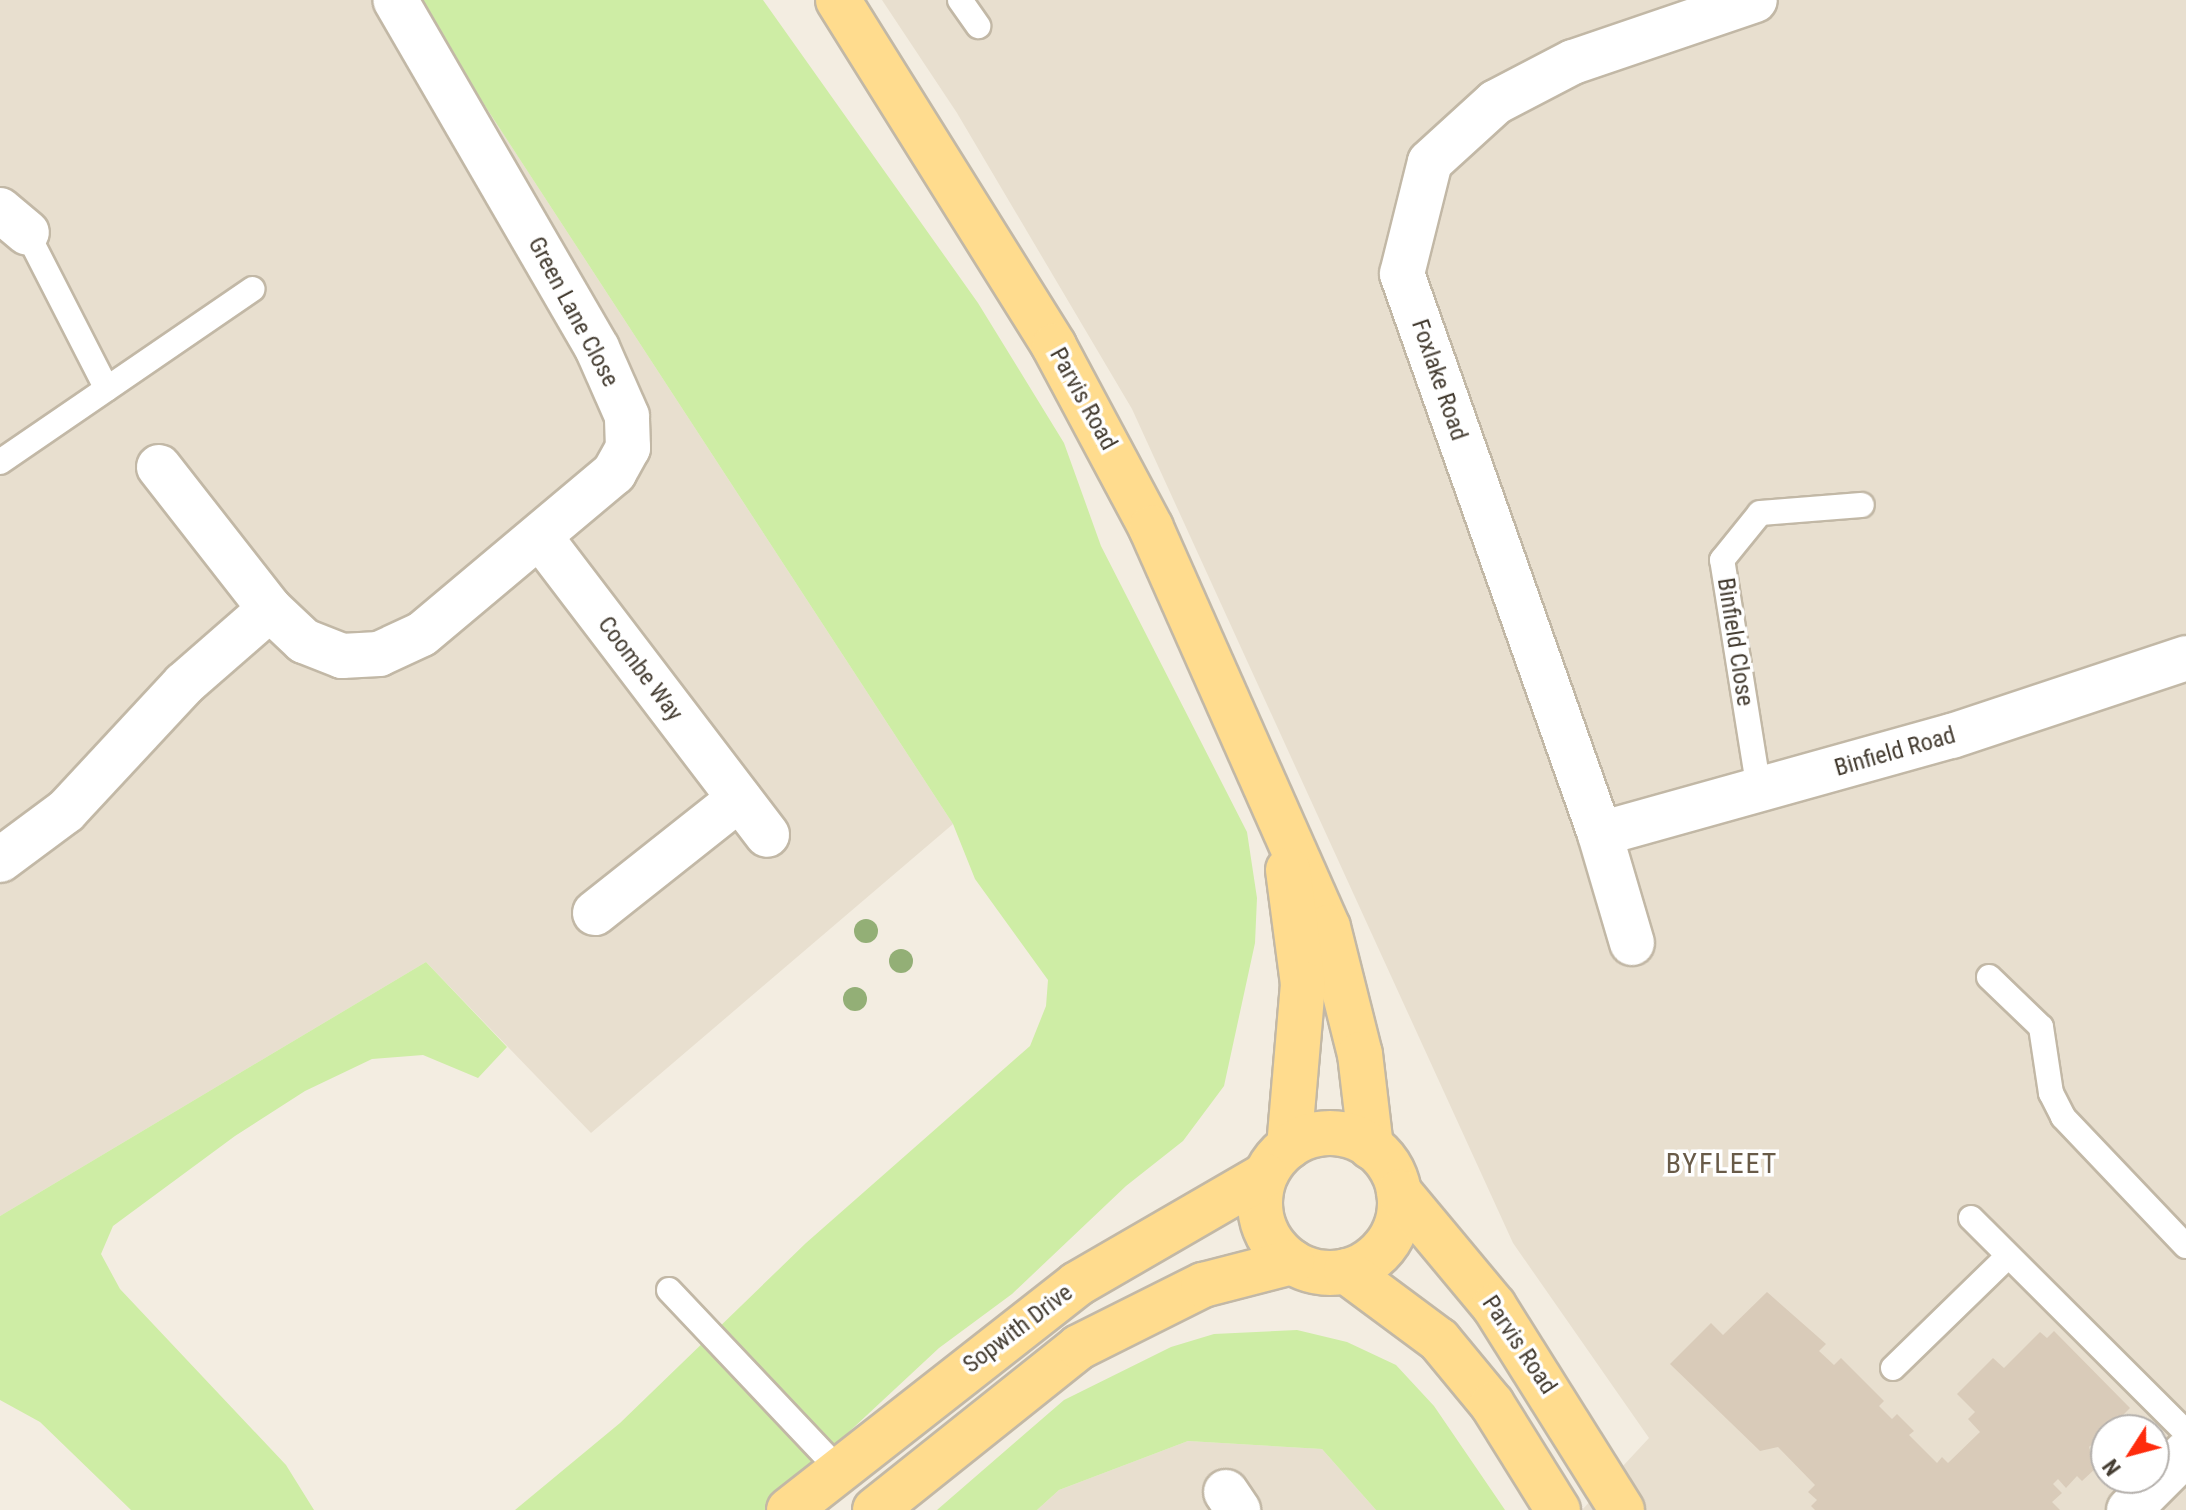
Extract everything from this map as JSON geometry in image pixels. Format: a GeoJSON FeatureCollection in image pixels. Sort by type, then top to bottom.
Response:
{"type":"FeatureCollection","features":[{"type":"Feature","properties":{"kind":"main road","name":"Parvis Road"},"geometry":{"type":"LineString","coordinates":[[838,0],[1100,426],[1151,528],[1342,969],[1371,1147]]}},
{"type":"Feature","properties":{"kind":"main road","name":"Parvis Road"},"geometry":{"type":"LineString","coordinates":[[1277,1161],[1303,984],[1280,824]]}},
{"type":"Feature","properties":{"kind":"main road"},"geometry":{"type":"LineString","coordinates":[[1330,1133],[1371,1147],[1399,1192],[1393,1233],[1382,1250],[1346,1271],[1327,1273],[1292,1262],[1266,1233],[1260,1194],[1277,1161],[1330,1133]]}},
{"type":"Feature","properties":{"kind":"main road","name":"Sopwith Drive"},"geometry":{"type":"LineString","coordinates":[[789,1510],[1077,1284],[1277,1161]]}},
{"type":"Feature","properties":{"kind":"main road","name":"Parvis Road"},"geometry":{"type":"LineString","coordinates":[[1399,1192],[1494,1306],[1622,1510]]}},
{"type":"Feature","properties":{"kind":"main road","name":"Sopwith Drive"},"geometry":{"type":"LineString","coordinates":[[875,1510],[1079,1347],[1203,1285],[1292,1262]]}},
{"type":"Feature","properties":{"kind":"main road"},"geometry":{"type":"LineString","coordinates":[[1346,1271],[1439,1340],[1492,1404],[1558,1510]]}},
{"type":"Feature","properties":{"kind":"street","name":"Green Lane Close"},"geometry":{"type":"LineString","coordinates":[[159,467],[270,609],[304,641],[342,656],[379,654],[422,634],[541,538],[614,473],[628,448],[627,416],[597,348],[395,0]]}},
{"type":"Feature","properties":{"kind":"street","name":"Foxlake Road"},"geometry":{"type":"LineString","coordinates":[[1632,943],[1600,834],[1402,274],[1430,162],[1496,102],[1573,62],[1755,0]]}},
{"type":"Feature","properties":{"kind":"street","name":"Coombe Way"},"geometry":{"type":"LineString","coordinates":[[541,538],[767,835]]}},
{"type":"Feature","properties":{"kind":"street"},"geometry":{"type":"LineString","coordinates":[[0,860],[66,811],[184,684],[270,609]]}},
{"type":"Feature","properties":{"kind":"street","name":"Binfield Road"},"geometry":{"type":"LineString","coordinates":[[1600,834],[1952,736],[2186,658]]}},
{"type":"Feature","properties":{"kind":"street"},"geometry":{"type":"LineString","coordinates":[[595,913],[739,799]]}},
{"type":"Feature","properties":{"kind":"street"},"geometry":{"type":"LineString","coordinates":[[2129,1510],[2186,1453]]}},
{"type":"Feature","properties":{"kind":"lane"},"geometry":{"type":"LineString","coordinates":[[960,0],[978,26]]}},
{"type":"Feature","properties":{"kind":"lane"},"geometry":{"type":"LineString","coordinates":[[14,221],[107,389]]}},
{"type":"Feature","properties":{"kind":"lane"},"geometry":{"type":"LineString","coordinates":[[0,462],[253,289]]}},
{"type":"Feature","properties":{"kind":"lane","name":"Binfield Close"},"geometry":{"type":"LineString","coordinates":[[1759,790],[1722,560],[1760,513],[1862,505]]}},
{"type":"Feature","properties":{"kind":"lane"},"geometry":{"type":"LineString","coordinates":[[1989,977],[2041,1027],[2058,1110],[2186,1246]]}},
{"type":"Feature","properties":{"kind":"lane"},"geometry":{"type":"LineString","coordinates":[[1971,1218],[2186,1432]]}},
{"type":"Feature","properties":{"kind":"lane"},"geometry":{"type":"LineString","coordinates":[[1893,1368],[2007,1257]]}},
{"type":"Feature","properties":{"kind":"lane"},"geometry":{"type":"LineString","coordinates":[[669,1290],[838,1469]]}},
{"type":"Feature","properties":{"kind":"shaded area"},"geometry":{"type":"Polygon","coordinates":[[[0,0],[416,0],[953,824],[591,1133],[426,962],[0,1216],[0,0]]]}},
{"type":"Feature","properties":{"kind":"shaded area"},"geometry":{"type":"Polygon","coordinates":[[[882,0],[2186,0],[2186,1510],[1582,1510],[1649,1438],[1513,1243],[1132,409],[957,113],[882,0]]]}},
{"type":"Feature","properties":{"kind":"shaded area"},"geometry":{"type":"Polygon","coordinates":[[[1188,1441],[1322,1449],[1376,1510],[1037,1510],[1059,1490],[1188,1441]]]}},
{"type":"Feature","properties":{"kind":"green space"},"geometry":{"type":"Polygon","coordinates":[[[416,0],[763,0],[978,303],[1064,443],[1101,546],[1247,832],[1257,898],[1255,943],[1224,1086],[1183,1141],[1126,1186],[1012,1294],[939,1348],[765,1510],[515,1510],[620,1423],[806,1243],[1030,1046],[1046,1006],[1048,980],[975,879],[953,824],[416,0]]]}},
{"type":"Feature","properties":{"kind":"green space"},"geometry":{"type":"Polygon","coordinates":[[[426,962],[507,1047],[478,1078],[423,1055],[372,1059],[305,1091],[235,1136],[113,1226],[101,1254],[120,1289],[286,1465],[314,1510],[131,1510],[40,1422],[0,1400],[0,1216],[426,962]]]}},
{"type":"Feature","properties":{"kind":"green space"},"geometry":{"type":"Polygon","coordinates":[[[1297,1330],[1347,1342],[1396,1365],[1434,1406],[1505,1510],[1376,1510],[1322,1449],[1188,1441],[1059,1490],[1037,1510],[937,1510],[1064,1400],[1171,1347],[1214,1334],[1297,1330]]]}},
{"type":"Feature","properties":{"kind":"building"},"geometry":{"type":"Polygon","coordinates":[[[1767,1292],[1826,1344],[1819,1351],[1834,1365],[1841,1358],[1884,1401],[1879,1406],[1892,1419],[1897,1414],[1914,1431],[1909,1435],[1937,1463],[1942,1457],[1948,1463],[1980,1432],[1968,1419],[1975,1412],[1957,1394],[1993,1358],[2004,1368],[2040,1332],[2047,1338],[2054,1331],[2130,1408],[2124,1414],[2090,1414],[2090,1474],[2082,1481],[2077,1476],[2066,1488],[2058,1479],[2053,1484],[2062,1493],[2052,1502],[2060,1510],[1815,1510],[1811,1506],[1817,1500],[1808,1492],[1815,1485],[1778,1447],[1760,1451],[1670,1364],[1711,1323],[1723,1335],[1767,1292]]]}},
{"type":"Feature","properties":{"kind":"district","name":"BYFLEET"},"geometry":{"type":"Point","coordinates":[1722,1164]}}]}
